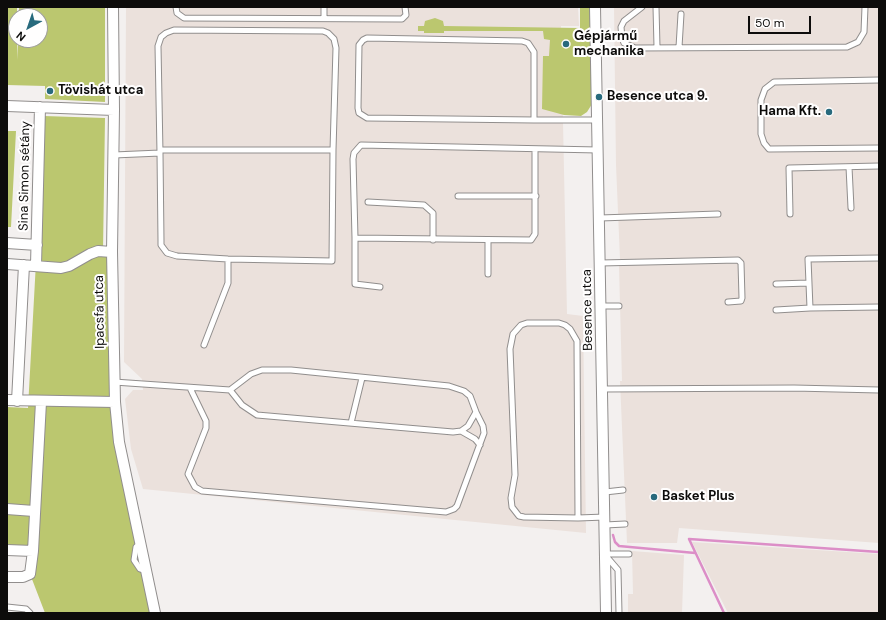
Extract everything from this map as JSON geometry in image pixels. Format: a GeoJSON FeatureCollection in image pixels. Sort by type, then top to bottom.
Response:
{"type":"FeatureCollection","features":[{"type":"Feature","properties":{"kind":"street","name":"Ipacsfa utca"},"geometry":{"type":"LineString","coordinates":[[113,7],[114,155],[112,252],[115,402],[119,442],[155,613]]}},
{"type":"Feature","properties":{"kind":"street","name":"Besence utca"},"geometry":{"type":"LineString","coordinates":[[595,7],[606,613]]}},
{"type":"Feature","properties":{"kind":"street"},"geometry":{"type":"LineString","coordinates":[[7,106],[114,110]]}},
{"type":"Feature","properties":{"kind":"street","name":"Sina Simon sétány"},"geometry":{"type":"LineString","coordinates":[[36,265],[40,107]]}},
{"type":"Feature","properties":{"kind":"street","name":"Sina Simon sétány"},"geometry":{"type":"LineString","coordinates":[[7,243],[37,245]]}},
{"type":"Feature","properties":{"kind":"street"},"geometry":{"type":"LineString","coordinates":[[7,264],[61,268],[69,266],[98,251],[112,252]]}},
{"type":"Feature","properties":{"kind":"street"},"geometry":{"type":"LineString","coordinates":[[24,265],[12,400],[41,402],[115,402]]}},
{"type":"Feature","properties":{"kind":"street"},"geometry":{"type":"LineString","coordinates":[[7,577],[24,578],[30,574],[33,551],[41,402]]}},
{"type":"Feature","properties":{"kind":"street"},"geometry":{"type":"LineString","coordinates":[[7,509],[34,511]]}},
{"type":"Feature","properties":{"kind":"street"},"geometry":{"type":"LineString","coordinates":[[7,550],[33,551]]}},
{"type":"Feature","properties":{"kind":"lane"},"geometry":{"type":"LineString","coordinates":[[176,7],[178,14],[184,18],[402,18],[406,16],[405,7]]}},
{"type":"Feature","properties":{"kind":"lane"},"geometry":{"type":"LineString","coordinates":[[324,7],[324,18]]}},
{"type":"Feature","properties":{"kind":"lane"},"geometry":{"type":"LineString","coordinates":[[642,7],[624,21],[621,28],[622,38],[627,45],[635,48],[847,47],[858,42],[864,32],[865,7]]}},
{"type":"Feature","properties":{"kind":"lane"},"geometry":{"type":"LineString","coordinates":[[656,7],[657,47]]}},
{"type":"Feature","properties":{"kind":"lane"},"geometry":{"type":"LineString","coordinates":[[678,47],[681,14]]}},
{"type":"Feature","properties":{"kind":"lane"},"geometry":{"type":"LineString","coordinates":[[174,30],[323,31],[332,36],[336,48],[332,261],[228,259],[177,256],[167,252],[161,245],[160,152],[158,46],[161,37],[174,30]]}},
{"type":"Feature","properties":{"kind":"lane"},"geometry":{"type":"LineString","coordinates":[[534,120],[534,52],[528,43],[522,41],[367,38],[359,45],[358,108],[359,113],[367,118],[534,120],[598,120]]}},
{"type":"Feature","properties":{"kind":"lane"},"geometry":{"type":"LineString","coordinates":[[879,80],[774,82],[763,92],[761,107],[761,134],[764,143],[769,149],[776,150],[879,148]]}},
{"type":"Feature","properties":{"kind":"lane"},"geometry":{"type":"LineString","coordinates":[[380,287],[355,284],[353,159],[354,154],[361,145],[598,150]]}},
{"type":"Feature","properties":{"kind":"lane"},"geometry":{"type":"LineString","coordinates":[[355,238],[528,241],[534,237],[536,196],[535,149]]}},
{"type":"Feature","properties":{"kind":"lane"},"geometry":{"type":"LineString","coordinates":[[114,155],[160,152],[333,150]]}},
{"type":"Feature","properties":{"kind":"lane"},"geometry":{"type":"LineString","coordinates":[[849,166],[851,208]]}},
{"type":"Feature","properties":{"kind":"lane"},"geometry":{"type":"LineString","coordinates":[[790,214],[789,168],[879,166]]}},
{"type":"Feature","properties":{"kind":"lane"},"geometry":{"type":"LineString","coordinates":[[458,196],[536,196]]}},
{"type":"Feature","properties":{"kind":"lane"},"geometry":{"type":"LineString","coordinates":[[368,202],[424,205],[433,213],[433,240]]}},
{"type":"Feature","properties":{"kind":"lane"},"geometry":{"type":"LineString","coordinates":[[600,218],[718,214]]}},
{"type":"Feature","properties":{"kind":"lane"},"geometry":{"type":"LineString","coordinates":[[488,240],[488,274]]}},
{"type":"Feature","properties":{"kind":"lane"},"geometry":{"type":"LineString","coordinates":[[810,308],[808,259],[879,258]]}},
{"type":"Feature","properties":{"kind":"lane"},"geometry":{"type":"LineString","coordinates":[[204,345],[228,283],[228,259]]}},
{"type":"Feature","properties":{"kind":"lane"},"geometry":{"type":"LineString","coordinates":[[600,263],[738,260],[741,263],[742,298],[740,301],[728,302]]}},
{"type":"Feature","properties":{"kind":"lane"},"geometry":{"type":"LineString","coordinates":[[776,284],[809,283]]}},
{"type":"Feature","properties":{"kind":"lane"},"geometry":{"type":"LineString","coordinates":[[601,306],[619,306]]}},
{"type":"Feature","properties":{"kind":"lane"},"geometry":{"type":"LineString","coordinates":[[776,310],[879,306]]}},
{"type":"Feature","properties":{"kind":"lane"},"geometry":{"type":"LineString","coordinates":[[578,518],[577,341],[570,329],[559,323],[526,323],[520,326],[513,334],[510,350],[515,475],[511,503],[515,511],[524,517],[578,518],[625,524]]}},
{"type":"Feature","properties":{"kind":"lane"},"geometry":{"type":"LineString","coordinates":[[114,382],[230,390],[251,374],[267,370],[291,370],[449,386],[464,391],[470,396],[483,426],[484,433],[457,506],[446,512],[202,490],[192,484],[188,474],[206,428],[206,421],[190,388]]}},
{"type":"Feature","properties":{"kind":"lane"},"geometry":{"type":"LineString","coordinates":[[351,423],[362,378]]}},
{"type":"Feature","properties":{"kind":"lane"},"geometry":{"type":"LineString","coordinates":[[603,389],[794,388],[879,390]]}},
{"type":"Feature","properties":{"kind":"lane"},"geometry":{"type":"LineString","coordinates":[[230,390],[242,405],[257,415],[453,432],[461,431],[474,419],[476,412]]}},
{"type":"Feature","properties":{"kind":"lane"},"geometry":{"type":"LineString","coordinates":[[461,431],[475,439],[480,445]]}},
{"type":"Feature","properties":{"kind":"lane"},"geometry":{"type":"LineString","coordinates":[[605,492],[623,490]]}},
{"type":"Feature","properties":{"kind":"lane"},"geometry":{"type":"LineString","coordinates":[[605,555],[629,554]]}},
{"type":"Feature","properties":{"kind":"lane"},"geometry":{"type":"LineString","coordinates":[[605,555],[618,570],[619,613]]}},
{"type":"Feature","properties":{"kind":"lane"},"geometry":{"type":"LineString","coordinates":[[7,607],[26,609],[30,613]]}},
{"type":"Feature","properties":{"kind":"shaded area"},"geometry":{"type":"Polygon","coordinates":[[[126,7],[578,7],[579,26],[561,26],[567,314],[583,316],[586,533],[143,489],[131,449],[125,399],[133,390],[143,390],[142,379],[124,362],[126,7]]]}},
{"type":"Feature","properties":{"kind":"shaded area"},"geometry":{"type":"Polygon","coordinates":[[[614,7],[879,7],[879,543],[679,528],[677,543],[627,543],[620,381],[622,381],[619,266],[623,265],[623,259],[620,259],[616,165],[614,7]]]}},
{"type":"Feature","properties":{"kind":"shaded area"},"geometry":{"type":"Polygon","coordinates":[[[692,542],[879,554],[879,613],[728,613],[692,542]]]}},
{"type":"Feature","properties":{"kind":"shaded area"},"geometry":{"type":"Polygon","coordinates":[[[632,551],[684,555],[682,613],[628,613],[628,594],[633,594],[632,551]]]}},
{"type":"Feature","properties":{"kind":"green space"},"geometry":{"type":"Polygon","coordinates":[[[7,7],[17,7],[8,8],[8,48],[17,48],[17,60],[18,48],[48,48],[48,8],[19,7],[105,7],[105,102],[45,99],[45,86],[7,85],[7,7]]]}},
{"type":"Feature","properties":{"kind":"green space"},"geometry":{"type":"Polygon","coordinates":[[[580,7],[592,7],[592,104],[587,112],[581,116],[564,115],[542,109],[543,56],[549,56],[550,40],[544,39],[543,31],[444,31],[444,33],[424,33],[424,31],[418,31],[418,26],[424,26],[425,21],[435,18],[443,21],[444,26],[580,28],[580,7]]]}},
{"type":"Feature","properties":{"kind":"green space"},"geometry":{"type":"Polygon","coordinates":[[[44,116],[105,118],[103,251],[112,252],[115,402],[141,543],[134,560],[147,571],[155,613],[45,613],[30,574],[32,551],[7,550],[7,407],[28,408],[44,116]]]}},
{"type":"Feature","properties":{"kind":"green space"},"geometry":{"type":"Polygon","coordinates":[[[7,131],[16,131],[11,227],[7,227],[7,131]]]}},
{"type":"Feature","properties":{"kind":"waterway"},"geometry":{"type":"LineString","coordinates":[[613,535],[615,542],[619,546],[695,553]]}},
{"type":"Feature","properties":{"kind":"waterway"},"geometry":{"type":"LineString","coordinates":[[724,613],[689,539],[879,552]]}},
{"type":"Feature","properties":{"kind":"place","name":"Gépjármű mechanika"},"geometry":{"type":"Point","coordinates":[566,44]}},
{"type":"Feature","properties":{"kind":"place","name":"Tövishát utca"},"geometry":{"type":"Point","coordinates":[50,91]}},
{"type":"Feature","properties":{"kind":"place","name":"Besence utca 9."},"geometry":{"type":"Point","coordinates":[599,97]}},
{"type":"Feature","properties":{"kind":"place","name":"Hama Kft."},"geometry":{"type":"Point","coordinates":[829,112]}},
{"type":"Feature","properties":{"kind":"place","name":"Basket Plus"},"geometry":{"type":"Point","coordinates":[654,497]}}]}
